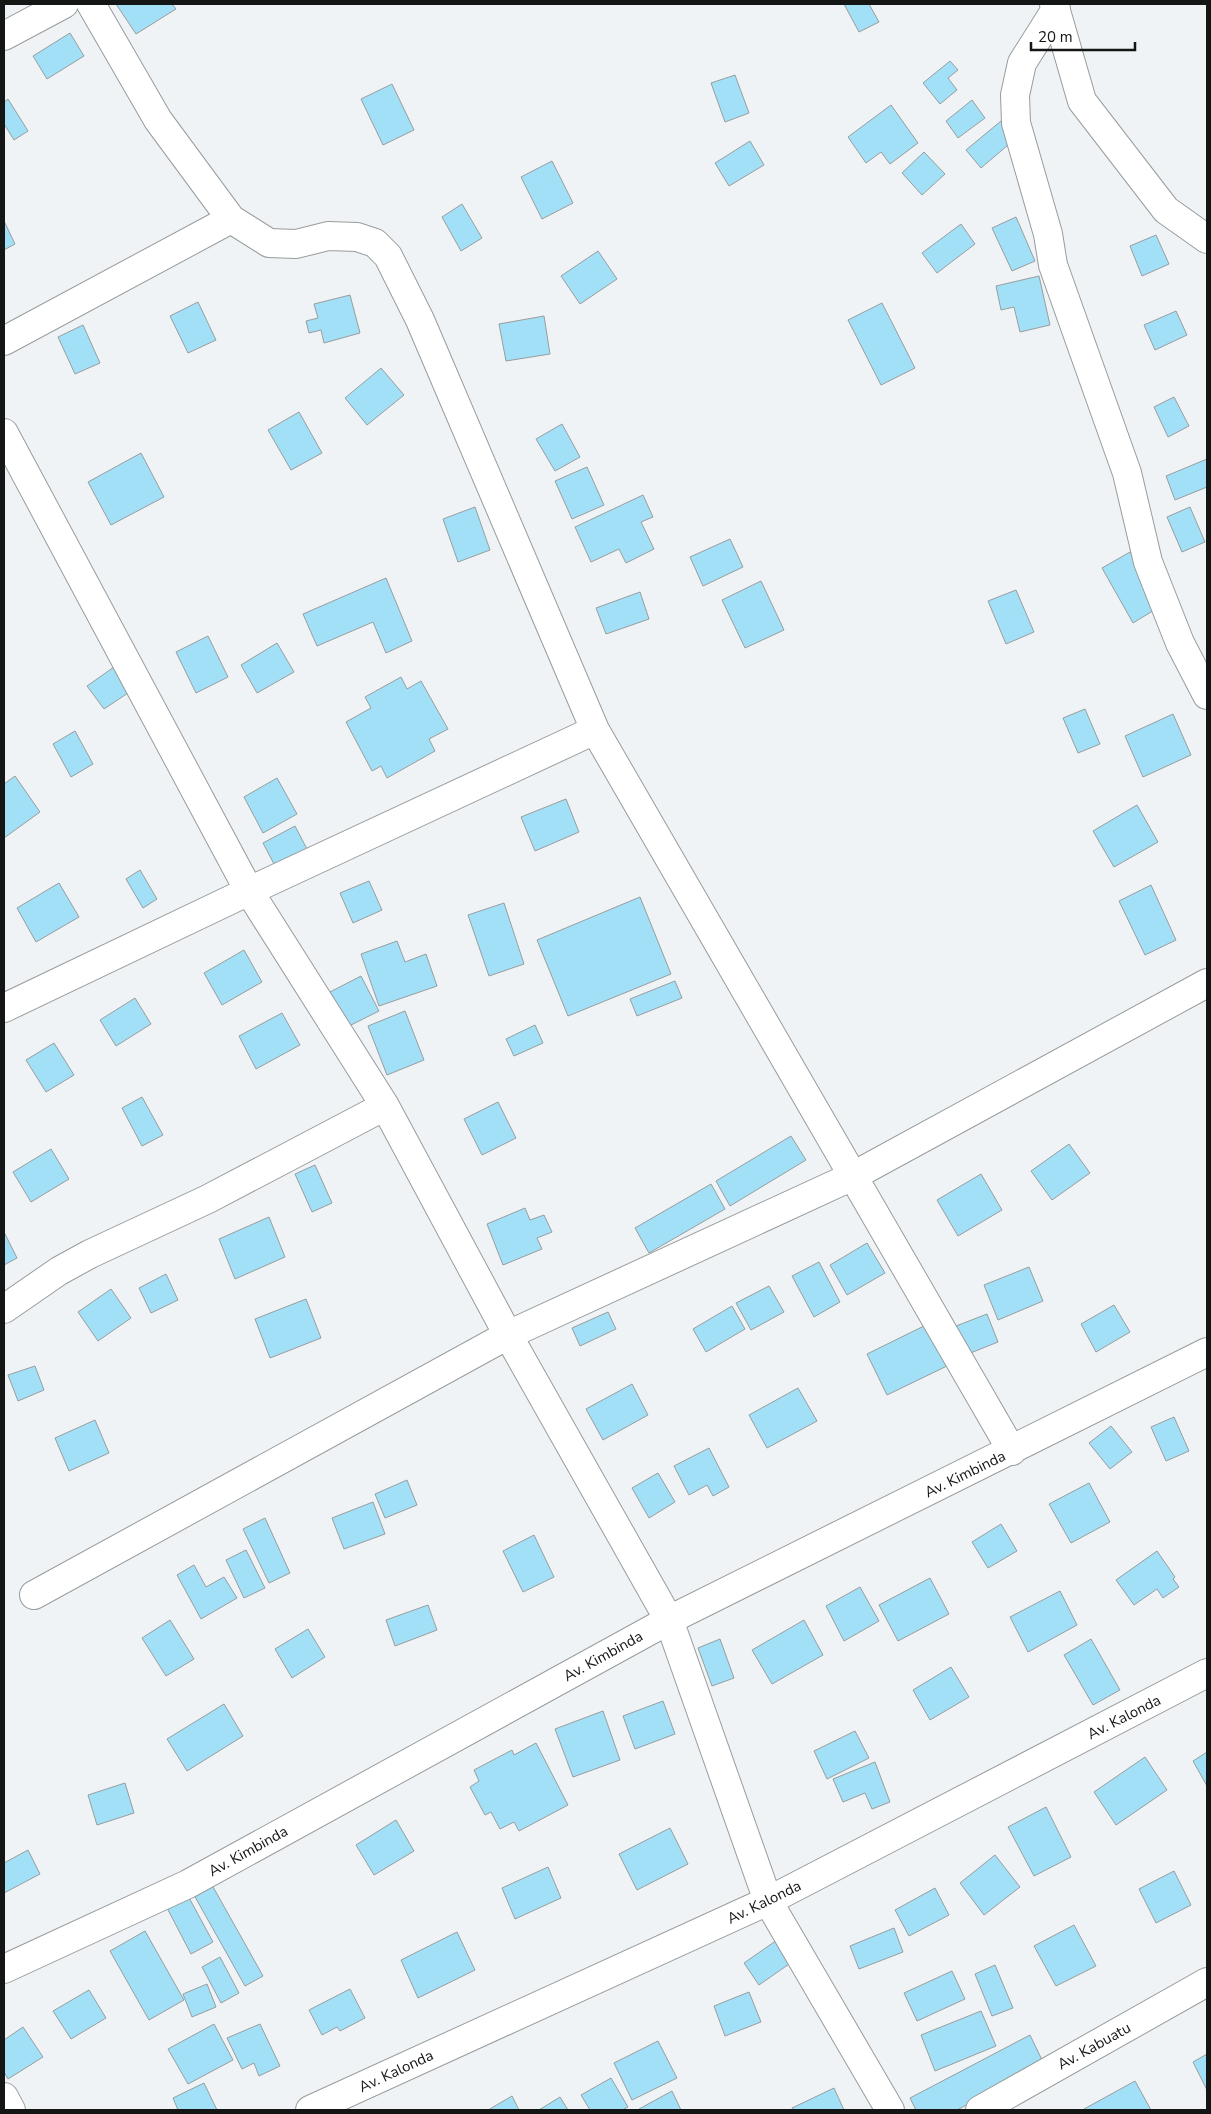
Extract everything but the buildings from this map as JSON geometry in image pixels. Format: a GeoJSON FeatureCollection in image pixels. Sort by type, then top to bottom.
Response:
{"type":"FeatureCollection","features":[{"type":"Feature","properties":{"kind":"street"},"geometry":{"type":"LineString","coordinates":[[4,36],[64,4]]}},
{"type":"Feature","properties":{"kind":"street"},"geometry":{"type":"LineString","coordinates":[[91,4],[158,120],[231,219],[269,243],[296,244],[328,236],[357,237],[375,244],[388,256],[420,320],[595,730],[1012,1451]]}},
{"type":"Feature","properties":{"kind":"street"},"geometry":{"type":"LineString","coordinates":[[1055,6],[1082,101],[1166,210],[1207,239]]}},
{"type":"Feature","properties":{"kind":"street"},"geometry":{"type":"LineString","coordinates":[[1055,6],[1022,63],[1015,95],[1016,123],[1048,234],[1053,266],[1127,473],[1148,562],[1180,643],[1207,695]]}},
{"type":"Feature","properties":{"kind":"street"},"geometry":{"type":"LineString","coordinates":[[4,341],[231,219]]}},
{"type":"Feature","properties":{"kind":"street"},"geometry":{"type":"LineString","coordinates":[[4,433],[249,891],[384,1106],[508,1335],[669,1620],[768,1901],[890,2110]]}},
{"type":"Feature","properties":{"kind":"street"},"geometry":{"type":"LineString","coordinates":[[4,1008],[249,891],[595,730]]}},
{"type":"Feature","properties":{"kind":"street"},"geometry":{"type":"LineString","coordinates":[[34,1595],[508,1335],[854,1176],[1207,983]]}},
{"type":"Feature","properties":{"kind":"street"},"geometry":{"type":"LineString","coordinates":[[4,1309],[59,1271],[90,1254],[208,1199],[384,1106]]}},
{"type":"Feature","properties":{"kind":"street","name":"Av. Kimbinda"},"geometry":{"type":"LineString","coordinates":[[4,1969],[188,1884],[669,1620],[1012,1451],[1207,1352]]}},
{"type":"Feature","properties":{"kind":"street","name":"Av. Kalonda"},"geometry":{"type":"LineString","coordinates":[[310,2110],[768,1901],[1207,1674]]}},
{"type":"Feature","properties":{"kind":"street","name":"Av. Kabuatu"},"geometry":{"type":"LineString","coordinates":[[980,2110],[1207,1982]]}},
{"type":"Feature","properties":{"kind":"street"},"geometry":{"type":"LineString","coordinates":[[4,2097],[11,2110]]}}]}
